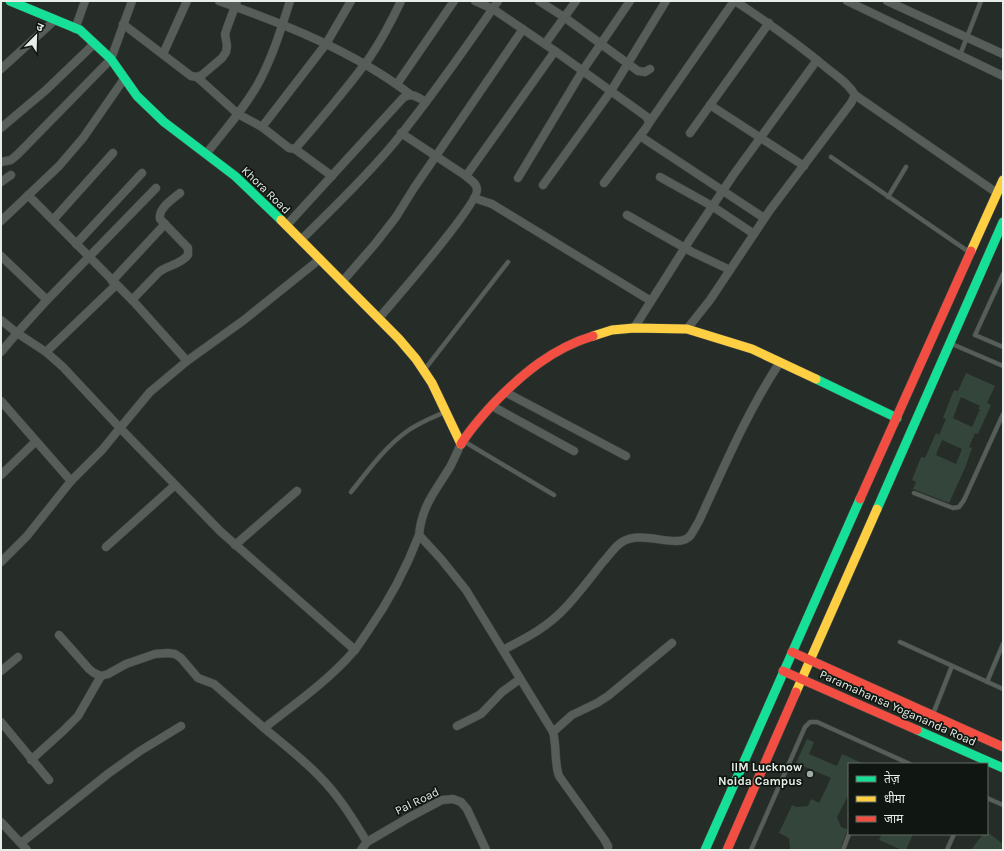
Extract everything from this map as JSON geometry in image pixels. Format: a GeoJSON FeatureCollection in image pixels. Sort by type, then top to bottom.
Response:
{"type":"FeatureCollection","features":[{"type":"Feature","properties":{"kind":"street","name":"Khora Road"},"geometry":{"type":"LineString","coordinates":[[10,1],[32,6],[55,20],[80,30],[111,59],[137,96],[164,122],[235,176],[301,240],[379,318],[412,354],[432,383],[445,412],[462,442]]}},
{"type":"Feature","properties":{"kind":"street"},"geometry":{"type":"LineString","coordinates":[[75,28],[85,1]]}},
{"type":"Feature","properties":{"kind":"street"},"geometry":{"type":"LineString","coordinates":[[1,162],[11,160],[18,154],[111,59],[132,1]]}},
{"type":"Feature","properties":{"kind":"street"},"geometry":{"type":"LineString","coordinates":[[163,54],[187,1]]}},
{"type":"Feature","properties":{"kind":"street"},"geometry":{"type":"LineString","coordinates":[[218,1],[236,4],[282,26],[326,44],[365,64],[397,84],[411,95],[414,95],[426,102]]}},
{"type":"Feature","properties":{"kind":"street"},"geometry":{"type":"LineString","coordinates":[[206,154],[238,114],[259,83],[271,58],[290,1]]}},
{"type":"Feature","properties":{"kind":"street"},"geometry":{"type":"LineString","coordinates":[[262,127],[326,44],[351,1]]}},
{"type":"Feature","properties":{"kind":"street"},"geometry":{"type":"LineString","coordinates":[[295,150],[344,92],[365,64],[388,29],[401,1]]}},
{"type":"Feature","properties":{"kind":"street"},"geometry":{"type":"LineString","coordinates":[[397,84],[454,1]]}},
{"type":"Feature","properties":{"kind":"street"},"geometry":{"type":"LineString","coordinates":[[476,1],[493,9],[583,70],[647,117],[649,123]]}},
{"type":"Feature","properties":{"kind":"street"},"geometry":{"type":"LineString","coordinates":[[301,240],[363,178],[401,133],[426,102],[498,1]]}},
{"type":"Feature","properties":{"kind":"street"},"geometry":{"type":"LineString","coordinates":[[538,1],[564,17],[600,45],[638,71],[644,72],[650,69]]}},
{"type":"Feature","properties":{"kind":"street"},"geometry":{"type":"LineString","coordinates":[[545,44],[576,1]]}},
{"type":"Feature","properties":{"kind":"street"},"geometry":{"type":"LineString","coordinates":[[518,178],[583,70],[630,1]]}},
{"type":"Feature","properties":{"kind":"street"},"geometry":{"type":"LineString","coordinates":[[543,185],[611,90],[666,1]]}},
{"type":"Feature","properties":{"kind":"street"},"geometry":{"type":"LineString","coordinates":[[604,183],[640,136],[735,1],[769,23],[817,60],[850,87],[854,95],[997,193]]}},
{"type":"Feature","properties":{"kind":"street"},"geometry":{"type":"LineString","coordinates":[[847,1],[1003,76]]}},
{"type":"Feature","properties":{"kind":"street"},"geometry":{"type":"LineString","coordinates":[[887,1],[1003,54]]}},
{"type":"Feature","properties":{"kind":"street"},"geometry":{"type":"LineString","coordinates":[[123,24],[191,76],[197,76],[202,75],[222,58],[226,52],[227,46],[225,34],[236,4]]}},
{"type":"Feature","properties":{"kind":"street"},"geometry":{"type":"LineString","coordinates":[[1,69],[55,20]]}},
{"type":"Feature","properties":{"kind":"street"},"geometry":{"type":"LineString","coordinates":[[690,133],[769,23]]}},
{"type":"Feature","properties":{"kind":"street"},"geometry":{"type":"LineString","coordinates":[[342,282],[396,217],[523,30]]}},
{"type":"Feature","properties":{"kind":"street"},"geometry":{"type":"LineString","coordinates":[[1,128],[46,90],[94,44]]}},
{"type":"Feature","properties":{"kind":"street"},"geometry":{"type":"LineString","coordinates":[[466,176],[555,51]]}},
{"type":"Feature","properties":{"kind":"street"},"geometry":{"type":"LineString","coordinates":[[634,328],[712,206],[760,137],[817,60]]}},
{"type":"Feature","properties":{"kind":"street"},"geometry":{"type":"LineString","coordinates":[[197,76],[238,114],[262,127],[289,148],[295,150],[332,176]]}},
{"type":"Feature","properties":{"kind":"street"},"geometry":{"type":"LineString","coordinates":[[1,221],[59,166],[82,138],[124,78]]}},
{"type":"Feature","properties":{"kind":"street"},"geometry":{"type":"LineString","coordinates":[[286,226],[403,98],[408,94],[411,95]]}},
{"type":"Feature","properties":{"kind":"street"},"geometry":{"type":"LineString","coordinates":[[687,329],[710,300],[764,218],[851,103],[854,95]]}},
{"type":"Feature","properties":{"kind":"street"},"geometry":{"type":"LineString","coordinates":[[710,104],[804,166]]}},
{"type":"Feature","properties":{"kind":"street"},"geometry":{"type":"LineString","coordinates":[[379,318],[434,251],[474,198],[477,190],[474,182],[466,176],[401,133]]}},
{"type":"Feature","properties":{"kind":"street"},"geometry":{"type":"LineString","coordinates":[[640,136],[764,218]]}},
{"type":"Feature","properties":{"kind":"street"},"geometry":{"type":"LineString","coordinates":[[53,220],[113,153]]}},
{"type":"Feature","properties":{"kind":"street"},"geometry":{"type":"LineString","coordinates":[[76,244],[142,173]]}},
{"type":"Feature","properties":{"kind":"street"},"geometry":{"type":"LineString","coordinates":[[1,182],[11,175]]}},
{"type":"Feature","properties":{"kind":"street"},"geometry":{"type":"LineString","coordinates":[[660,177],[712,206],[754,234]]}},
{"type":"Feature","properties":{"kind":"street"},"geometry":{"type":"LineString","coordinates":[[705,850],[783,671],[1003,180]]}},
{"type":"Feature","properties":{"kind":"street"},"geometry":{"type":"LineString","coordinates":[[1,352],[47,300],[156,188]]}},
{"type":"Feature","properties":{"kind":"street"},"geometry":{"type":"LineString","coordinates":[[132,300],[159,272],[164,268],[177,264],[188,255],[188,248],[160,219],[159,214],[161,210],[180,193]]}},
{"type":"Feature","properties":{"kind":"street"},"geometry":{"type":"LineString","coordinates":[[28,195],[132,300],[187,360]]}},
{"type":"Feature","properties":{"kind":"street"},"geometry":{"type":"LineString","coordinates":[[474,198],[492,204],[651,301]]}},
{"type":"Feature","properties":{"kind":"street"},"geometry":{"type":"LineString","coordinates":[[627,215],[685,248],[730,270]]}},
{"type":"Feature","properties":{"kind":"street"},"geometry":{"type":"LineString","coordinates":[[727,850],[1003,222]]}},
{"type":"Feature","properties":{"kind":"street"},"geometry":{"type":"LineString","coordinates":[[46,352],[114,283],[165,224]]}},
{"type":"Feature","properties":{"kind":"street"},"geometry":{"type":"LineString","coordinates":[[1,256],[47,300]]}},
{"type":"Feature","properties":{"kind":"street"},"geometry":{"type":"LineString","coordinates":[[1,562],[27,536],[71,481],[102,450],[150,392],[187,360],[244,320],[320,259]]}},
{"type":"Feature","properties":{"kind":"street"},"geometry":{"type":"LineString","coordinates":[[1,320],[17,333],[46,352],[63,367],[220,532],[355,650]]}},
{"type":"Feature","properties":{"kind":"street"},"geometry":{"type":"LineString","coordinates":[[264,728],[328,678],[355,650],[378,617],[396,586],[420,535],[420,523],[426,506],[471,428],[526,371],[555,352],[582,339],[612,330],[634,328],[687,329],[752,349],[897,418]]}},
{"type":"Feature","properties":{"kind":"street"},"geometry":{"type":"LineString","coordinates":[[503,650],[539,630],[553,620],[567,606],[613,550],[622,542],[634,538],[648,537],[675,542],[684,540],[690,536],[699,521],[750,412],[780,362]]}},
{"type":"Feature","properties":{"kind":"street"},"geometry":{"type":"LineString","coordinates":[[505,392],[626,456]]}},
{"type":"Feature","properties":{"kind":"street"},"geometry":{"type":"LineString","coordinates":[[1,401],[71,481]]}},
{"type":"Feature","properties":{"kind":"street"},"geometry":{"type":"LineString","coordinates":[[492,406],[574,451]]}},
{"type":"Feature","properties":{"kind":"street"},"geometry":{"type":"LineString","coordinates":[[1,475],[36,441]]}},
{"type":"Feature","properties":{"kind":"street"},"geometry":{"type":"LineString","coordinates":[[106,547],[175,485]]}},
{"type":"Feature","properties":{"kind":"street"},"geometry":{"type":"LineString","coordinates":[[235,545],[297,490]]}},
{"type":"Feature","properties":{"kind":"street"},"geometry":{"type":"LineString","coordinates":[[420,535],[466,590],[552,732],[555,742],[556,767],[559,776],[604,839],[608,846],[608,850]]}},
{"type":"Feature","properties":{"kind":"street"},"geometry":{"type":"LineString","coordinates":[[59,635],[94,674],[101,676],[108,674],[126,664],[155,654],[175,654],[181,658],[198,678],[214,684],[321,777],[341,801],[367,842]]}},
{"type":"Feature","properties":{"kind":"street"},"geometry":{"type":"LineString","coordinates":[[552,732],[572,715],[608,696],[672,643]]}},
{"type":"Feature","properties":{"kind":"street","name":"Paramahansa Yogananda Road"},"geometry":{"type":"LineString","coordinates":[[792,652],[1003,747]]}},
{"type":"Feature","properties":{"kind":"street"},"geometry":{"type":"LineString","coordinates":[[1,671],[18,657]]}},
{"type":"Feature","properties":{"kind":"street","name":"Paramahansa Yogananda Road"},"geometry":{"type":"LineString","coordinates":[[783,671],[1003,768]]}},
{"type":"Feature","properties":{"kind":"street"},"geometry":{"type":"LineString","coordinates":[[31,760],[78,716],[101,676]]}},
{"type":"Feature","properties":{"kind":"street"},"geometry":{"type":"LineString","coordinates":[[457,726],[481,714],[502,692],[520,679]]}},
{"type":"Feature","properties":{"kind":"street"},"geometry":{"type":"LineString","coordinates":[[1,722],[48,780]]}},
{"type":"Feature","properties":{"kind":"street"},"geometry":{"type":"LineString","coordinates":[[21,843],[109,772],[181,726]]}},
{"type":"Feature","properties":{"kind":"street","name":"Pal Road"},"geometry":{"type":"LineString","coordinates":[[360,850],[367,842],[408,818],[442,800],[453,799],[461,802],[467,809],[486,850]]}},
{"type":"Feature","properties":{"kind":"street"},"geometry":{"type":"LineString","coordinates":[[1,822],[27,850]]}},
{"type":"Feature","properties":{"kind":"lane"},"geometry":{"type":"LineString","coordinates":[[960,55],[981,1]]}},
{"type":"Feature","properties":{"kind":"lane"},"geometry":{"type":"LineString","coordinates":[[831,157],[970,253]]}},
{"type":"Feature","properties":{"kind":"lane"},"geometry":{"type":"LineString","coordinates":[[888,197],[906,167]]}},
{"type":"Feature","properties":{"kind":"lane"},"geometry":{"type":"LineString","coordinates":[[424,370],[508,262]]}},
{"type":"Feature","properties":{"kind":"lane"},"geometry":{"type":"LineString","coordinates":[[1003,274],[975,335],[1003,347]]}},
{"type":"Feature","properties":{"kind":"lane"},"geometry":{"type":"LineString","coordinates":[[950,343],[1003,366]]}},
{"type":"Feature","properties":{"kind":"lane"},"geometry":{"type":"LineString","coordinates":[[351,492],[392,443],[407,431],[424,421],[445,412]]}},
{"type":"Feature","properties":{"kind":"lane"},"geometry":{"type":"LineString","coordinates":[[914,493],[953,508],[959,507],[964,500],[1003,414]]}},
{"type":"Feature","properties":{"kind":"lane"},"geometry":{"type":"LineString","coordinates":[[462,442],[554,495]]}},
{"type":"Feature","properties":{"kind":"lane"},"geometry":{"type":"LineString","coordinates":[[900,642],[1003,689]]}},
{"type":"Feature","properties":{"kind":"lane"},"geometry":{"type":"LineString","coordinates":[[987,682],[1003,644]]}},
{"type":"Feature","properties":{"kind":"lane"},"geometry":{"type":"LineString","coordinates":[[933,715],[952,666]]}},
{"type":"Feature","properties":{"kind":"lane"},"geometry":{"type":"LineString","coordinates":[[752,850],[805,727],[810,722],[817,722],[908,763]]}},
{"type":"Feature","properties":{"kind":"lane"},"geometry":{"type":"LineString","coordinates":[[988,798],[1003,805]]}},
{"type":"Feature","properties":{"kind":"lane"},"geometry":{"type":"LineString","coordinates":[[843,850],[849,835]]}},
{"type":"Feature","properties":{"kind":"lane"},"geometry":{"type":"LineString","coordinates":[[947,850],[954,835]]}},
{"type":"Feature","properties":{"kind":"building"},"geometry":{"type":"Polygon","coordinates":[[[966,373],[995,386],[987,403],[991,405],[978,434],[975,433],[969,447],[972,448],[965,468],[949,503],[913,489],[916,482],[912,480],[921,457],[925,458],[936,433],[939,435],[946,419],[943,418],[954,390],[958,391],[966,373]],[[961,397],[953,418],[972,427],[980,406],[961,397]],[[942,440],[936,455],[956,464],[962,449],[942,440]]]}},
{"type":"Feature","properties":{"kind":"building"},"geometry":{"type":"Polygon","coordinates":[[[807,739],[814,742],[809,754],[837,766],[842,754],[862,763],[848,763],[848,796],[837,817],[841,827],[848,831],[840,850],[790,850],[789,838],[779,833],[792,805],[797,807],[808,806],[811,799],[819,803],[831,778],[796,763],[807,739]]]}},
{"type":"Feature","properties":{"kind":"building"},"geometry":{"type":"Polygon","coordinates":[[[990,834],[1003,844],[1003,850],[971,850],[982,835],[990,834]]]}},
{"type":"Feature","properties":{"kind":"building"},"geometry":{"type":"Polygon","coordinates":[[[882,835],[913,835],[906,850],[902,850],[879,840],[882,835]]]}},
{"type":"Feature","properties":{"kind":"traffic: fast"},"geometry":{"type":"LineString","coordinates":[[10,1],[80,30],[111,59],[137,96],[164,122],[235,176],[281,220]]}},
{"type":"Feature","properties":{"kind":"traffic: fast"},"geometry":{"type":"LineString","coordinates":[[877,509],[1003,222]]}},
{"type":"Feature","properties":{"kind":"traffic: fast"},"geometry":{"type":"LineString","coordinates":[[816,379],[897,418]]}},
{"type":"Feature","properties":{"kind":"traffic: fast"},"geometry":{"type":"LineString","coordinates":[[705,850],[860,499]]}},
{"type":"Feature","properties":{"kind":"traffic: fast"},"geometry":{"type":"LineString","coordinates":[[917,730],[1003,768]]}},
{"type":"Feature","properties":{"kind":"traffic: slow"},"geometry":{"type":"LineString","coordinates":[[971,251],[1003,180]]}},
{"type":"Feature","properties":{"kind":"traffic: slow"},"geometry":{"type":"LineString","coordinates":[[281,220],[399,339],[416,359],[432,383],[461,444]]}},
{"type":"Feature","properties":{"kind":"traffic: slow"},"geometry":{"type":"LineString","coordinates":[[593,336],[612,330],[634,328],[687,329],[752,349],[816,379]]}},
{"type":"Feature","properties":{"kind":"traffic: slow"},"geometry":{"type":"LineString","coordinates":[[796,692],[877,509]]}},
{"type":"Feature","properties":{"kind":"traffic: jam"},"geometry":{"type":"LineString","coordinates":[[860,499],[971,251]]}},
{"type":"Feature","properties":{"kind":"traffic: jam"},"geometry":{"type":"LineString","coordinates":[[461,444],[489,408],[527,372],[565,347],[593,336]]}},
{"type":"Feature","properties":{"kind":"traffic: jam"},"geometry":{"type":"LineString","coordinates":[[792,652],[1003,747]]}},
{"type":"Feature","properties":{"kind":"traffic: jam"},"geometry":{"type":"LineString","coordinates":[[783,671],[917,730]]}},
{"type":"Feature","properties":{"kind":"traffic: jam"},"geometry":{"type":"LineString","coordinates":[[727,850],[796,692]]}},
{"type":"Feature","properties":{"kind":"place","name":"IIM Lucknow Noida Campus"},"geometry":{"type":"Point","coordinates":[810,774]}}]}
